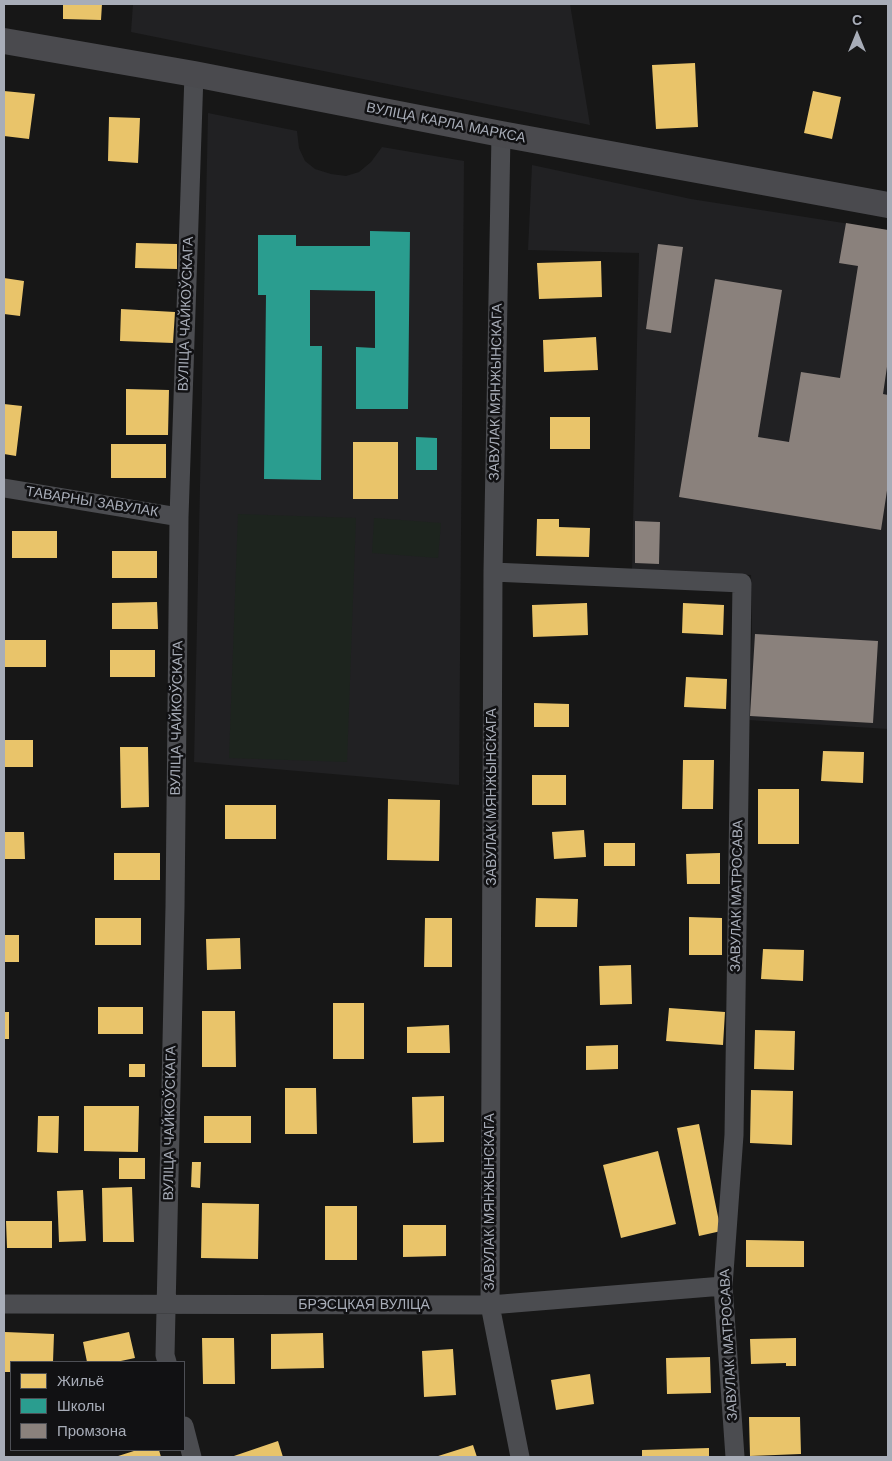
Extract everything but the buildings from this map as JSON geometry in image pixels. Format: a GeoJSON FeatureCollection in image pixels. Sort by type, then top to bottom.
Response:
{"type":"FeatureCollection","features":[{"type":"Feature","properties":{"kind":"main road","name":"ВУЛІЦА КАРЛА МАРКСА"},"geometry":{"type":"LineString","coordinates":[[4,41],[194,74],[501,134],[888,205]]}},
{"type":"Feature","properties":{"kind":"street","name":"ВУЛІЦА ЧАЙКОЎСКАГА"},"geometry":{"type":"LineString","coordinates":[[167,1361],[165,1355],[175,907],[179,517],[194,74]]}},
{"type":"Feature","properties":{"kind":"street","name":"ЗАВУЛАК МЯНЖЫНСКАГА"},"geometry":{"type":"LineString","coordinates":[[501,134],[493,572],[490,1305],[520,1457]]}},
{"type":"Feature","properties":{"kind":"street","name":"ТАВАРНЫ ЗАВУЛАК"},"geometry":{"type":"LineString","coordinates":[[4,488],[179,517]]}},
{"type":"Feature","properties":{"kind":"street","name":"ЗАВУЛАК МАТРОСАВА"},"geometry":{"type":"LineString","coordinates":[[493,572],[742,583],[734,1135],[723,1286],[735,1457]]}},
{"type":"Feature","properties":{"kind":"street","name":"БРЭСЦКАЯ ВУЛІЦА"},"geometry":{"type":"LineString","coordinates":[[4,1304],[166,1306],[490,1305],[723,1286]]}},
{"type":"Feature","properties":{"kind":"street"},"geometry":{"type":"LineString","coordinates":[[185,1430],[192,1457]]}},
{"type":"Feature","properties":{"kind":"shaded area"},"geometry":{"type":"Polygon","coordinates":[[[133,4],[570,4],[590,125],[131,32],[133,4]]]}},
{"type":"Feature","properties":{"kind":"shaded area"},"geometry":{"type":"Polygon","coordinates":[[[208,113],[297,131],[299,148],[305,161],[315,169],[331,174],[346,176],[359,172],[371,162],[382,147],[464,161],[459,785],[194,762],[208,113]]]}},
{"type":"Feature","properties":{"kind":"shaded area"},"geometry":{"type":"Polygon","coordinates":[[[532,165],[691,199],[888,230],[888,729],[748,720],[752,629],[751,575],[632,570],[639,253],[528,250],[532,165]]]}},
{"type":"Feature","properties":{"kind":"shaded area"},"geometry":{"type":"Polygon","coordinates":[[[238,514],[356,518],[347,762],[229,758],[238,514]]]}},
{"type":"Feature","properties":{"kind":"shaded area"},"geometry":{"type":"Polygon","coordinates":[[[374,518],[441,523],[438,558],[372,553],[374,518]]]}}]}
